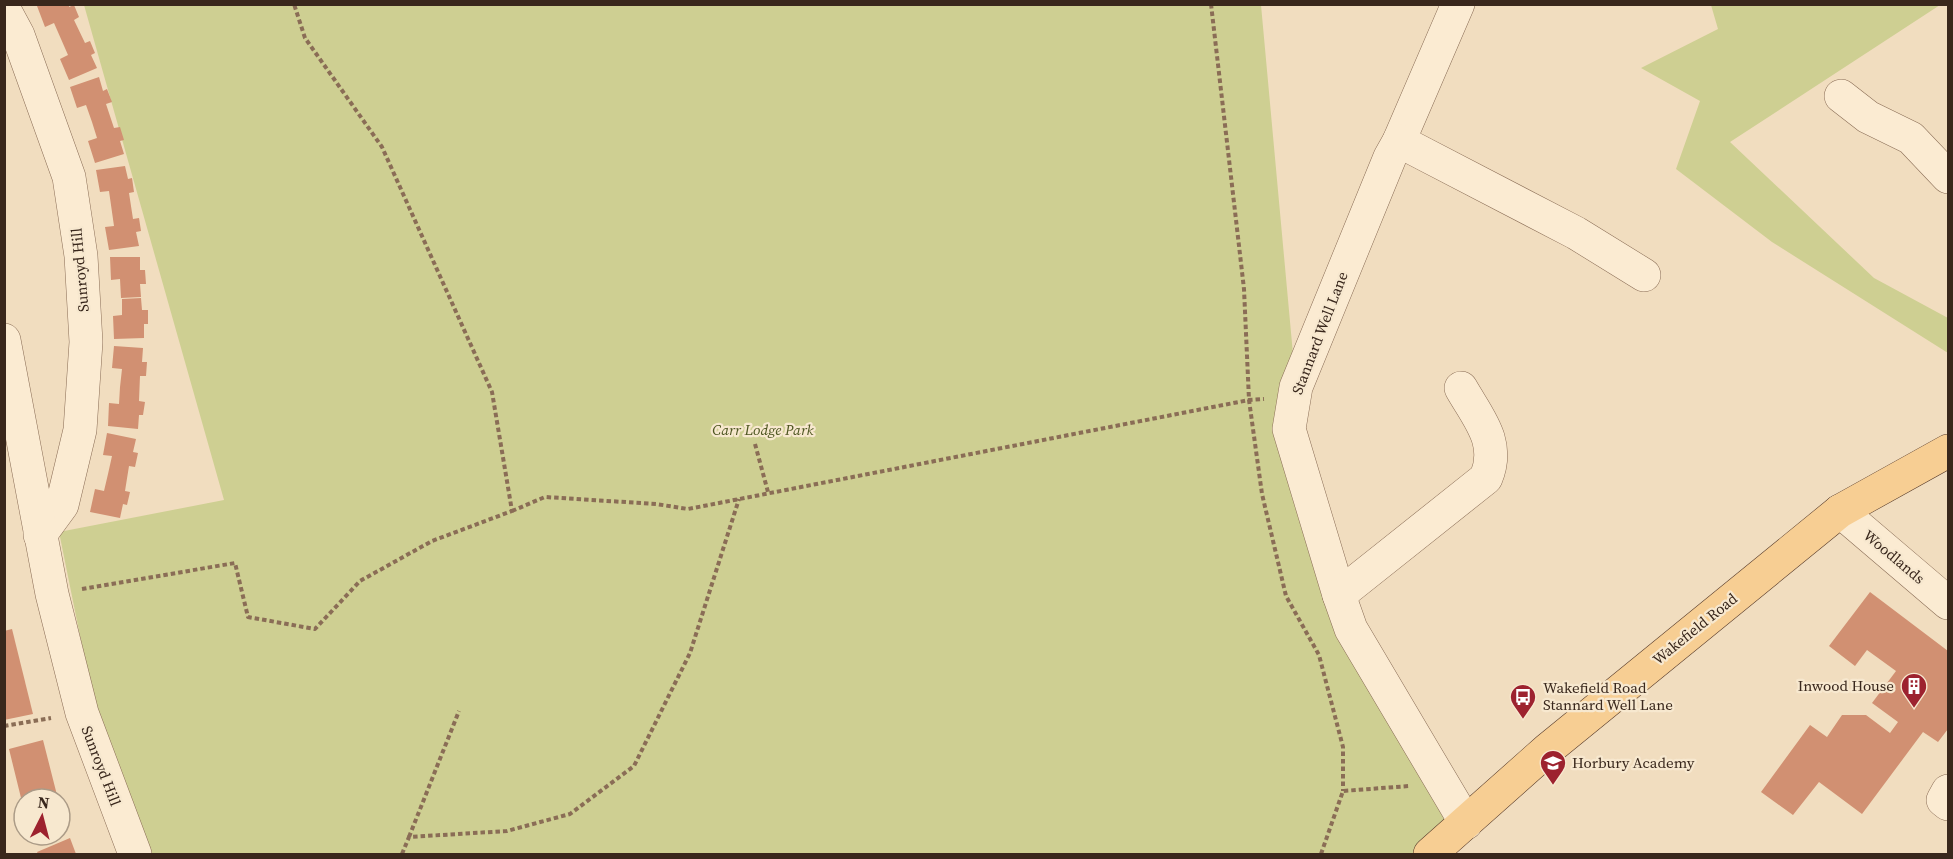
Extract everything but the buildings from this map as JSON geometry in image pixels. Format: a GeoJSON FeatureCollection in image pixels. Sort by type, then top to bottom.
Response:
{"type":"FeatureCollection","features":[{"type":"Feature","properties":{"kind":"main road","name":"Wakefield Road"},"geometry":{"type":"LineString","coordinates":[[1430,855],[1547,750],[1840,511],[1948,451]]}},
{"type":"Feature","properties":{"kind":"street","name":"Stannard Well Lane"},"geometry":{"type":"LineString","coordinates":[[1458,4],[1390,157],[1296,387],[1289,429],[1351,629],[1466,823]]}},
{"type":"Feature","properties":{"kind":"street","name":"Sunroyd Hill"},"geometry":{"type":"LineString","coordinates":[[4,9],[22,45],[69,177],[81,256],[86,342],[80,430],[62,505],[40,535]]}},
{"type":"Feature","properties":{"kind":"street"},"geometry":{"type":"LineString","coordinates":[[1841,96],[1868,117],[1911,138],[1945,173]]}},
{"type":"Feature","properties":{"kind":"street"},"geometry":{"type":"LineString","coordinates":[[1399,141],[1576,233],[1644,275]]}},
{"type":"Feature","properties":{"kind":"street","name":"Sunroyd Hill"},"geometry":{"type":"LineString","coordinates":[[4,340],[8,377],[52,594],[82,712],[135,855]]}},
{"type":"Feature","properties":{"kind":"street"},"geometry":{"type":"LineString","coordinates":[[1339,595],[1486,478],[1492,453],[1490,439],[1461,388]]}},
{"type":"Feature","properties":{"kind":"street","name":"Woodlands"},"geometry":{"type":"LineString","coordinates":[[1840,511],[1948,603]]}},
{"type":"Feature","properties":{"kind":"street"},"geometry":{"type":"LineString","coordinates":[[1948,791],[1942,800],[1948,804]]}},
{"type":"Feature","properties":{"kind":"path"},"geometry":{"type":"LineString","coordinates":[[294,4],[305,38],[381,147],[492,392],[512,511]]}},
{"type":"Feature","properties":{"kind":"path"},"geometry":{"type":"LineString","coordinates":[[52,594],[235,563],[248,618],[315,629],[360,581],[432,541],[545,497],[656,504],[688,509],[1249,400],[1295,398]]}},
{"type":"Feature","properties":{"kind":"path"},"geometry":{"type":"LineString","coordinates":[[756,444],[768,492]]}},
{"type":"Feature","properties":{"kind":"path"},"geometry":{"type":"LineString","coordinates":[[409,837],[507,831],[570,814],[634,766],[690,653],[739,498]]}},
{"type":"Feature","properties":{"kind":"path"},"geometry":{"type":"LineString","coordinates":[[402,855],[459,711]]}},
{"type":"Feature","properties":{"kind":"path"},"geometry":{"type":"LineString","coordinates":[[4,726],[82,712]]}},
{"type":"Feature","properties":{"kind":"path"},"geometry":{"type":"LineString","coordinates":[[1321,855],[1343,792],[1443,783]]}},
{"type":"Feature","properties":{"kind":"green space","name":"Carr Lodge Park"},"geometry":{"type":"Polygon","coordinates":[[[84,5],[1261,5],[1296,387],[1351,629],[1466,823],[1430,854],[152,854],[95,710],[59,532],[224,500],[84,5]]]}},
{"type":"Feature","properties":{"kind":"green space"},"geometry":{"type":"Polygon","coordinates":[[[1711,5],[1940,5],[1730,142],[1874,278],[1948,318],[1948,353],[1772,242],[1676,169],[1700,101],[1641,68],[1718,29],[1711,5]]]}},
{"type":"Feature","properties":{"kind":"place","name":"Inwood House"},"geometry":{"type":"Point","coordinates":[1914,709]}},
{"type":"Feature","properties":{"kind":"place","name":"Wakefield Road Stannard Well Lane"},"geometry":{"type":"Point","coordinates":[1523,720]}},
{"type":"Feature","properties":{"kind":"place","name":"Horbury Academy"},"geometry":{"type":"Point","coordinates":[1553,786]}}]}
